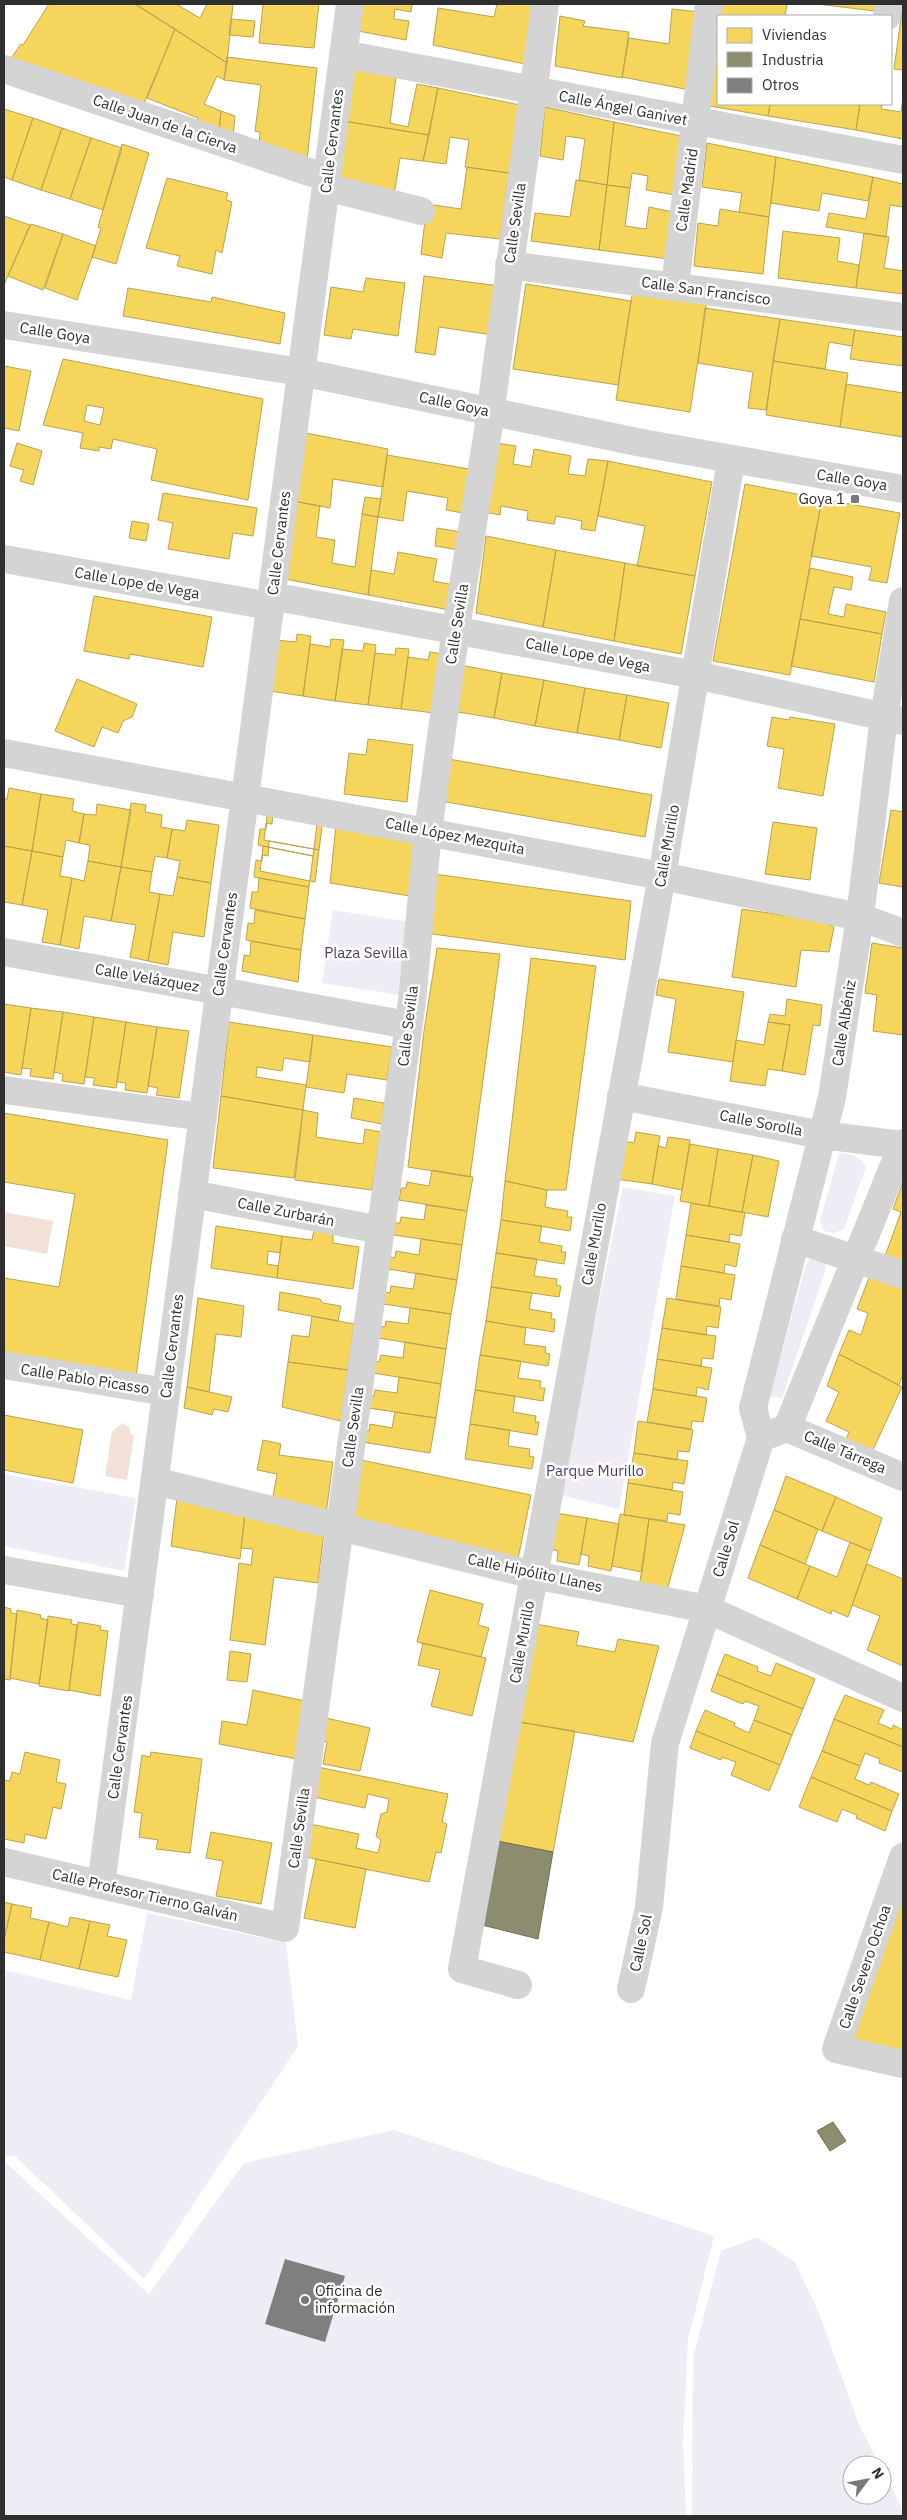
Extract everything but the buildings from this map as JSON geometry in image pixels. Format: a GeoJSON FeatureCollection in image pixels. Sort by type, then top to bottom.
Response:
{"type":"FeatureCollection","features":[{"type":"Feature","properties":{"kind":"street","name":"Calle Cervantes"},"geometry":{"type":"LineString","coordinates":[[101,1885],[350,4]]}},
{"type":"Feature","properties":{"kind":"street","name":"Calle Sevilla"},"geometry":{"type":"LineString","coordinates":[[286,1928],[408,1025],[428,830],[456,629],[490,412],[544,4]]}},
{"type":"Feature","properties":{"kind":"street","name":"Calle Madrid"},"geometry":{"type":"LineString","coordinates":[[675,287],[709,4]]}},
{"type":"Feature","properties":{"kind":"street","name":"Calle Ángel Ganivet"},"geometry":{"type":"LineString","coordinates":[[343,54],[903,160]]}},
{"type":"Feature","properties":{"kind":"street","name":"Calle Juan de la Cierva"},"geometry":{"type":"LineString","coordinates":[[4,69],[326,182],[421,211]]}},
{"type":"Feature","properties":{"kind":"street","name":"Calle San Francisco"},"geometry":{"type":"LineString","coordinates":[[509,266],[903,318]]}},
{"type":"Feature","properties":{"kind":"street","name":"Calle Goya"},"geometry":{"type":"LineString","coordinates":[[4,325],[301,372],[731,460],[903,489]]}},
{"type":"Feature","properties":{"kind":"street","name":"Calle Murillo"},"geometry":{"type":"LineString","coordinates":[[518,1985],[462,1969],[662,876],[731,460]]}},
{"type":"Feature","properties":{"kind":"street","name":"Calle Lope de Vega"},"geometry":{"type":"LineString","coordinates":[[4,559],[456,629],[696,675],[894,719]]}},
{"type":"Feature","properties":{"kind":"street","name":"Calle Albéniz"},"geometry":{"type":"LineString","coordinates":[[761,1438],[753,1408],[832,1097],[860,917],[894,719],[903,601]]}},
{"type":"Feature","properties":{"kind":"street","name":"Calle López Mezquita"},"geometry":{"type":"LineString","coordinates":[[4,753],[428,830],[662,876],[860,917],[903,933]]}},
{"type":"Feature","properties":{"kind":"street","name":"Calle Velázquez"},"geometry":{"type":"LineString","coordinates":[[4,952],[408,1025]]}},
{"type":"Feature","properties":{"kind":"street"},"geometry":{"type":"LineString","coordinates":[[4,1090],[203,1117]]}},
{"type":"Feature","properties":{"kind":"street","name":"Calle Sorolla"},"geometry":{"type":"LineString","coordinates":[[621,1096],[822,1135],[903,1144]]}},
{"type":"Feature","properties":{"kind":"street"},"geometry":{"type":"LineString","coordinates":[[761,1438],[787,1428],[903,1144]]}},
{"type":"Feature","properties":{"kind":"street","name":"Calle Zurbarán"},"geometry":{"type":"LineString","coordinates":[[192,1194],[381,1230]]}},
{"type":"Feature","properties":{"kind":"street"},"geometry":{"type":"LineString","coordinates":[[795,1239],[858,1258],[903,1275]]}},
{"type":"Feature","properties":{"kind":"street","name":"Calle Pablo Picasso"},"geometry":{"type":"LineString","coordinates":[[4,1366],[166,1392]]}},
{"type":"Feature","properties":{"kind":"street","name":"Calle Tárrega"},"geometry":{"type":"LineString","coordinates":[[787,1428],[903,1477]]}},
{"type":"Feature","properties":{"kind":"street","name":"Calle Sol"},"geometry":{"type":"LineString","coordinates":[[631,1990],[649,1907],[665,1743],[761,1438]]}},
{"type":"Feature","properties":{"kind":"street","name":"Calle Hipólito Llanes"},"geometry":{"type":"LineString","coordinates":[[155,1481],[534,1575],[707,1609],[903,1698]]}},
{"type":"Feature","properties":{"kind":"street"},"geometry":{"type":"LineString","coordinates":[[4,1570],[140,1594]]}},
{"type":"Feature","properties":{"kind":"street","name":"Calle Severo Ochoa"},"geometry":{"type":"LineString","coordinates":[[903,1857],[836,2049],[903,2064]]}},
{"type":"Feature","properties":{"kind":"street","name":"Calle Profesor Tierno Galván"},"geometry":{"type":"LineString","coordinates":[[4,1862],[286,1928]]}},
{"type":"Feature","properties":{"kind":"green space","name":"Plaza Sevilla"},"geometry":{"type":"Polygon","coordinates":[[[333,910],[410,922],[399,995],[322,983],[333,910]]]}},
{"type":"Feature","properties":{"kind":"green space"},"geometry":{"type":"Polygon","coordinates":[[[839,1153],[855,1156],[866,1167],[844,1229],[834,1233],[824,1231],[820,1221],[839,1153]]]}},
{"type":"Feature","properties":{"kind":"green space","name":"Parque Murillo"},"geometry":{"type":"Polygon","coordinates":[[[623,1187],[675,1196],[619,1509],[559,1495],[623,1187]]]}},
{"type":"Feature","properties":{"kind":"green space"},"geometry":{"type":"Polygon","coordinates":[[[816,1256],[825,1260],[826,1269],[782,1398],[770,1396],[807,1261],[816,1256]]]}},
{"type":"Feature","properties":{"kind":"green space"},"geometry":{"type":"Polygon","coordinates":[[[4,1474],[136,1498],[124,1571],[4,1546],[4,1474]]]}},
{"type":"Feature","properties":{"kind":"green space"},"geometry":{"type":"Polygon","coordinates":[[[147,1913],[286,1943],[298,2046],[144,2279],[16,2157],[4,2155],[4,1970],[131,2000],[147,1913]]]}},
{"type":"Feature","properties":{"kind":"green space"},"geometry":{"type":"Polygon","coordinates":[[[394,2130],[714,2236],[688,2340],[683,2442],[686,2516],[4,2516],[4,2161],[149,2294],[244,2163],[394,2130]]]}},
{"type":"Feature","properties":{"kind":"green space"},"geometry":{"type":"Polygon","coordinates":[[[757,2237],[795,2262],[819,2313],[859,2425],[875,2455],[842,2455],[842,2505],[892,2505],[892,2489],[903,2510],[903,2516],[692,2516],[693,2357],[721,2251],[757,2237]]]}},
{"type":"Feature","properties":{"kind":"shaded area"},"geometry":{"type":"Polygon","coordinates":[[[4,1212],[53,1221],[47,1254],[4,1246],[4,1212]]]}},
{"type":"Feature","properties":{"kind":"shaded area"},"geometry":{"type":"Polygon","coordinates":[[[122,1423],[129,1427],[131,1435],[134,1436],[127,1480],[105,1476],[112,1432],[122,1423]]]}},
{"type":"Feature","properties":{"kind":"place","name":"Goya 1"},"geometry":{"type":"Point","coordinates":[855,499]}},
{"type":"Feature","properties":{"kind":"place","name":"Oficina de información"},"geometry":{"type":"Point","coordinates":[305,2300]}}]}
